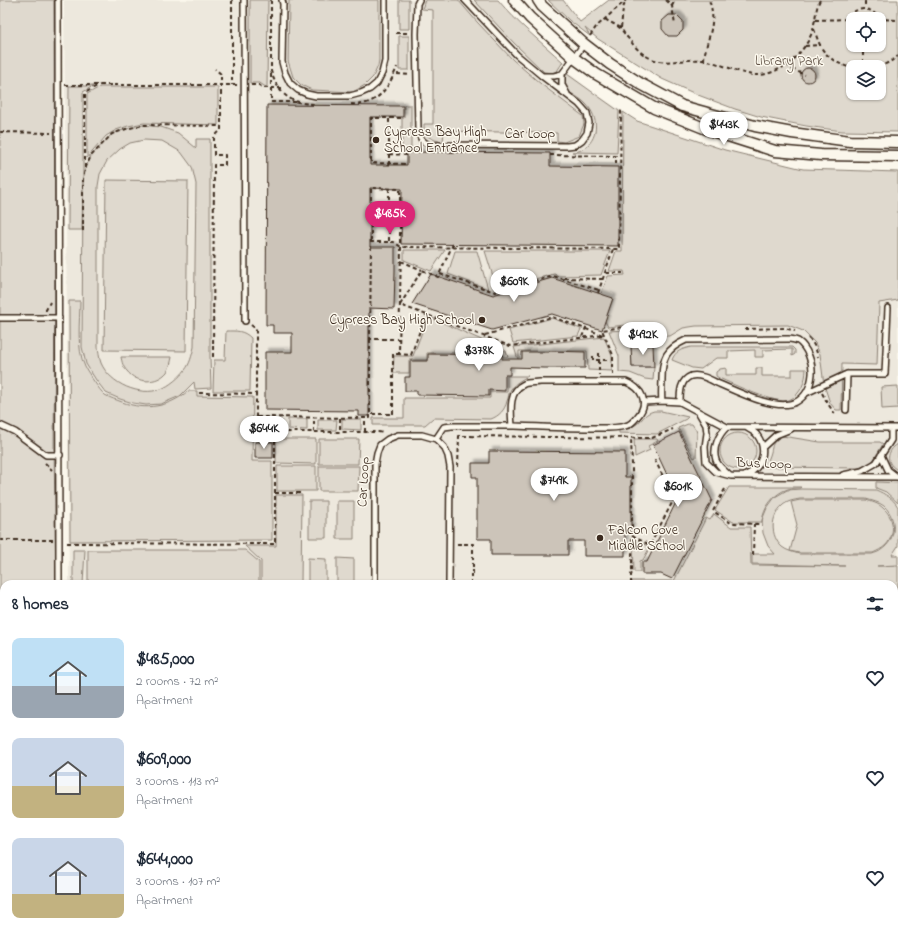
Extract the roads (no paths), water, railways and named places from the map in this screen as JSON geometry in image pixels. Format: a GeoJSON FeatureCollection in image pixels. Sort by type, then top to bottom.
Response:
{"type":"FeatureCollection","features":[{"type":"Feature","properties":{"kind":"street"},"geometry":{"type":"LineString","coordinates":[[514,0],[530,18],[574,58],[596,74],[654,108],[709,130],[775,151],[821,155],[898,156]]}},
{"type":"Feature","properties":{"kind":"street"},"geometry":{"type":"LineString","coordinates":[[538,0],[542,6],[587,40],[610,64],[641,84],[682,106],[755,126],[792,134],[850,141],[898,142]]}},
{"type":"Feature","properties":{"kind":"lane"},"geometry":{"type":"LineString","coordinates":[[58,0],[60,455],[59,580]]}},
{"type":"Feature","properties":{"kind":"lane"},"geometry":{"type":"LineString","coordinates":[[244,0],[245,321]]}},
{"type":"Feature","properties":{"kind":"lane"},"geometry":{"type":"LineString","coordinates":[[283,1],[282,62],[285,73],[290,82],[296,88],[307,94],[316,96],[350,96],[370,89],[377,83],[382,73],[385,60],[385,0]]}},
{"type":"Feature","properties":{"kind":"lane","name":"Car Loop"},"geometry":{"type":"LineString","coordinates":[[419,0],[417,4],[416,34],[418,129],[420,137],[424,143],[429,145],[567,146],[575,145],[582,140],[587,133],[589,123],[587,113],[579,104],[568,97],[517,55],[465,0]]}},
{"type":"Feature","properties":{"kind":"lane"},"geometry":{"type":"LineString","coordinates":[[542,76],[562,74],[587,40]]}},
{"type":"Feature","properties":{"kind":"lane"},"geometry":{"type":"LineString","coordinates":[[562,74],[563,88],[568,97]]}},
{"type":"Feature","properties":{"kind":"lane"},"geometry":{"type":"LineString","coordinates":[[680,402],[681,386],[690,376],[701,376],[755,398],[783,405],[792,404],[806,393],[847,374],[885,374],[888,308]]}},
{"type":"Feature","properties":{"kind":"lane"},"geometry":{"type":"LineString","coordinates":[[0,318],[59,318]]}},
{"type":"Feature","properties":{"kind":"lane"},"geometry":{"type":"LineString","coordinates":[[662,401],[662,371],[664,359],[669,351],[676,345],[686,340],[789,338],[797,340],[805,347],[811,362],[812,372],[806,393]]}},
{"type":"Feature","properties":{"kind":"lane"},"geometry":{"type":"LineString","coordinates":[[846,410],[847,374]]}},
{"type":"Feature","properties":{"kind":"lane"},"geometry":{"type":"LineString","coordinates":[[449,580],[450,467],[448,456],[444,447],[436,439],[444,427],[512,426],[605,429],[626,426],[642,412],[644,405],[643,396],[634,385],[626,382],[540,382],[524,384],[518,388],[513,395],[512,426]]}},
{"type":"Feature","properties":{"kind":"lane"},"geometry":{"type":"LineString","coordinates":[[644,402],[680,402],[727,427],[898,428]]}},
{"type":"Feature","properties":{"kind":"lane"},"geometry":{"type":"LineString","coordinates":[[699,413],[706,425],[707,433],[704,448],[706,462],[716,472],[731,476]]}},
{"type":"Feature","properties":{"kind":"lane"},"geometry":{"type":"LineString","coordinates":[[0,425],[15,432],[46,455],[60,455]]}},
{"type":"Feature","properties":{"kind":"lane","name":"Bus Loop"},"geometry":{"type":"LineString","coordinates":[[727,427],[722,431],[715,450],[716,460],[722,469],[731,476],[898,478]]}},
{"type":"Feature","properties":{"kind":"lane"},"geometry":{"type":"LineString","coordinates":[[743,476],[758,466],[762,458],[763,447],[757,434],[746,427]]}},
{"type":"Feature","properties":{"kind":"lane"},"geometry":{"type":"LineString","coordinates":[[763,447],[776,435],[788,430],[804,428]]}},
{"type":"Feature","properties":{"kind":"lane"},"geometry":{"type":"LineString","coordinates":[[834,477],[862,471],[876,463],[891,440],[891,428]]}},
{"type":"Feature","properties":{"kind":"lane","name":"Car Loop"},"geometry":{"type":"LineString","coordinates":[[375,580],[375,464],[380,445],[388,439],[398,435],[422,436],[436,439]]}},
{"type":"Feature","properties":{"kind":"lane"},"geometry":{"type":"LineString","coordinates":[[882,455],[888,470],[898,478]]}},
{"type":"Feature","properties":{"kind":"place","name":"Cypress Bay High School Entrance"},"geometry":{"type":"Point","coordinates":[376,140]}},
{"type":"Feature","properties":{"kind":"place","name":"Cypress Bay High School"},"geometry":{"type":"Point","coordinates":[482,320]}},
{"type":"Feature","properties":{"kind":"place","name":"Falcon Cove Middle School"},"geometry":{"type":"Point","coordinates":[600,538]}},
{"type":"Feature","properties":{"kind":"park label","name":"Library Park"},"geometry":{"type":"Point","coordinates":[789,61]}}]}
